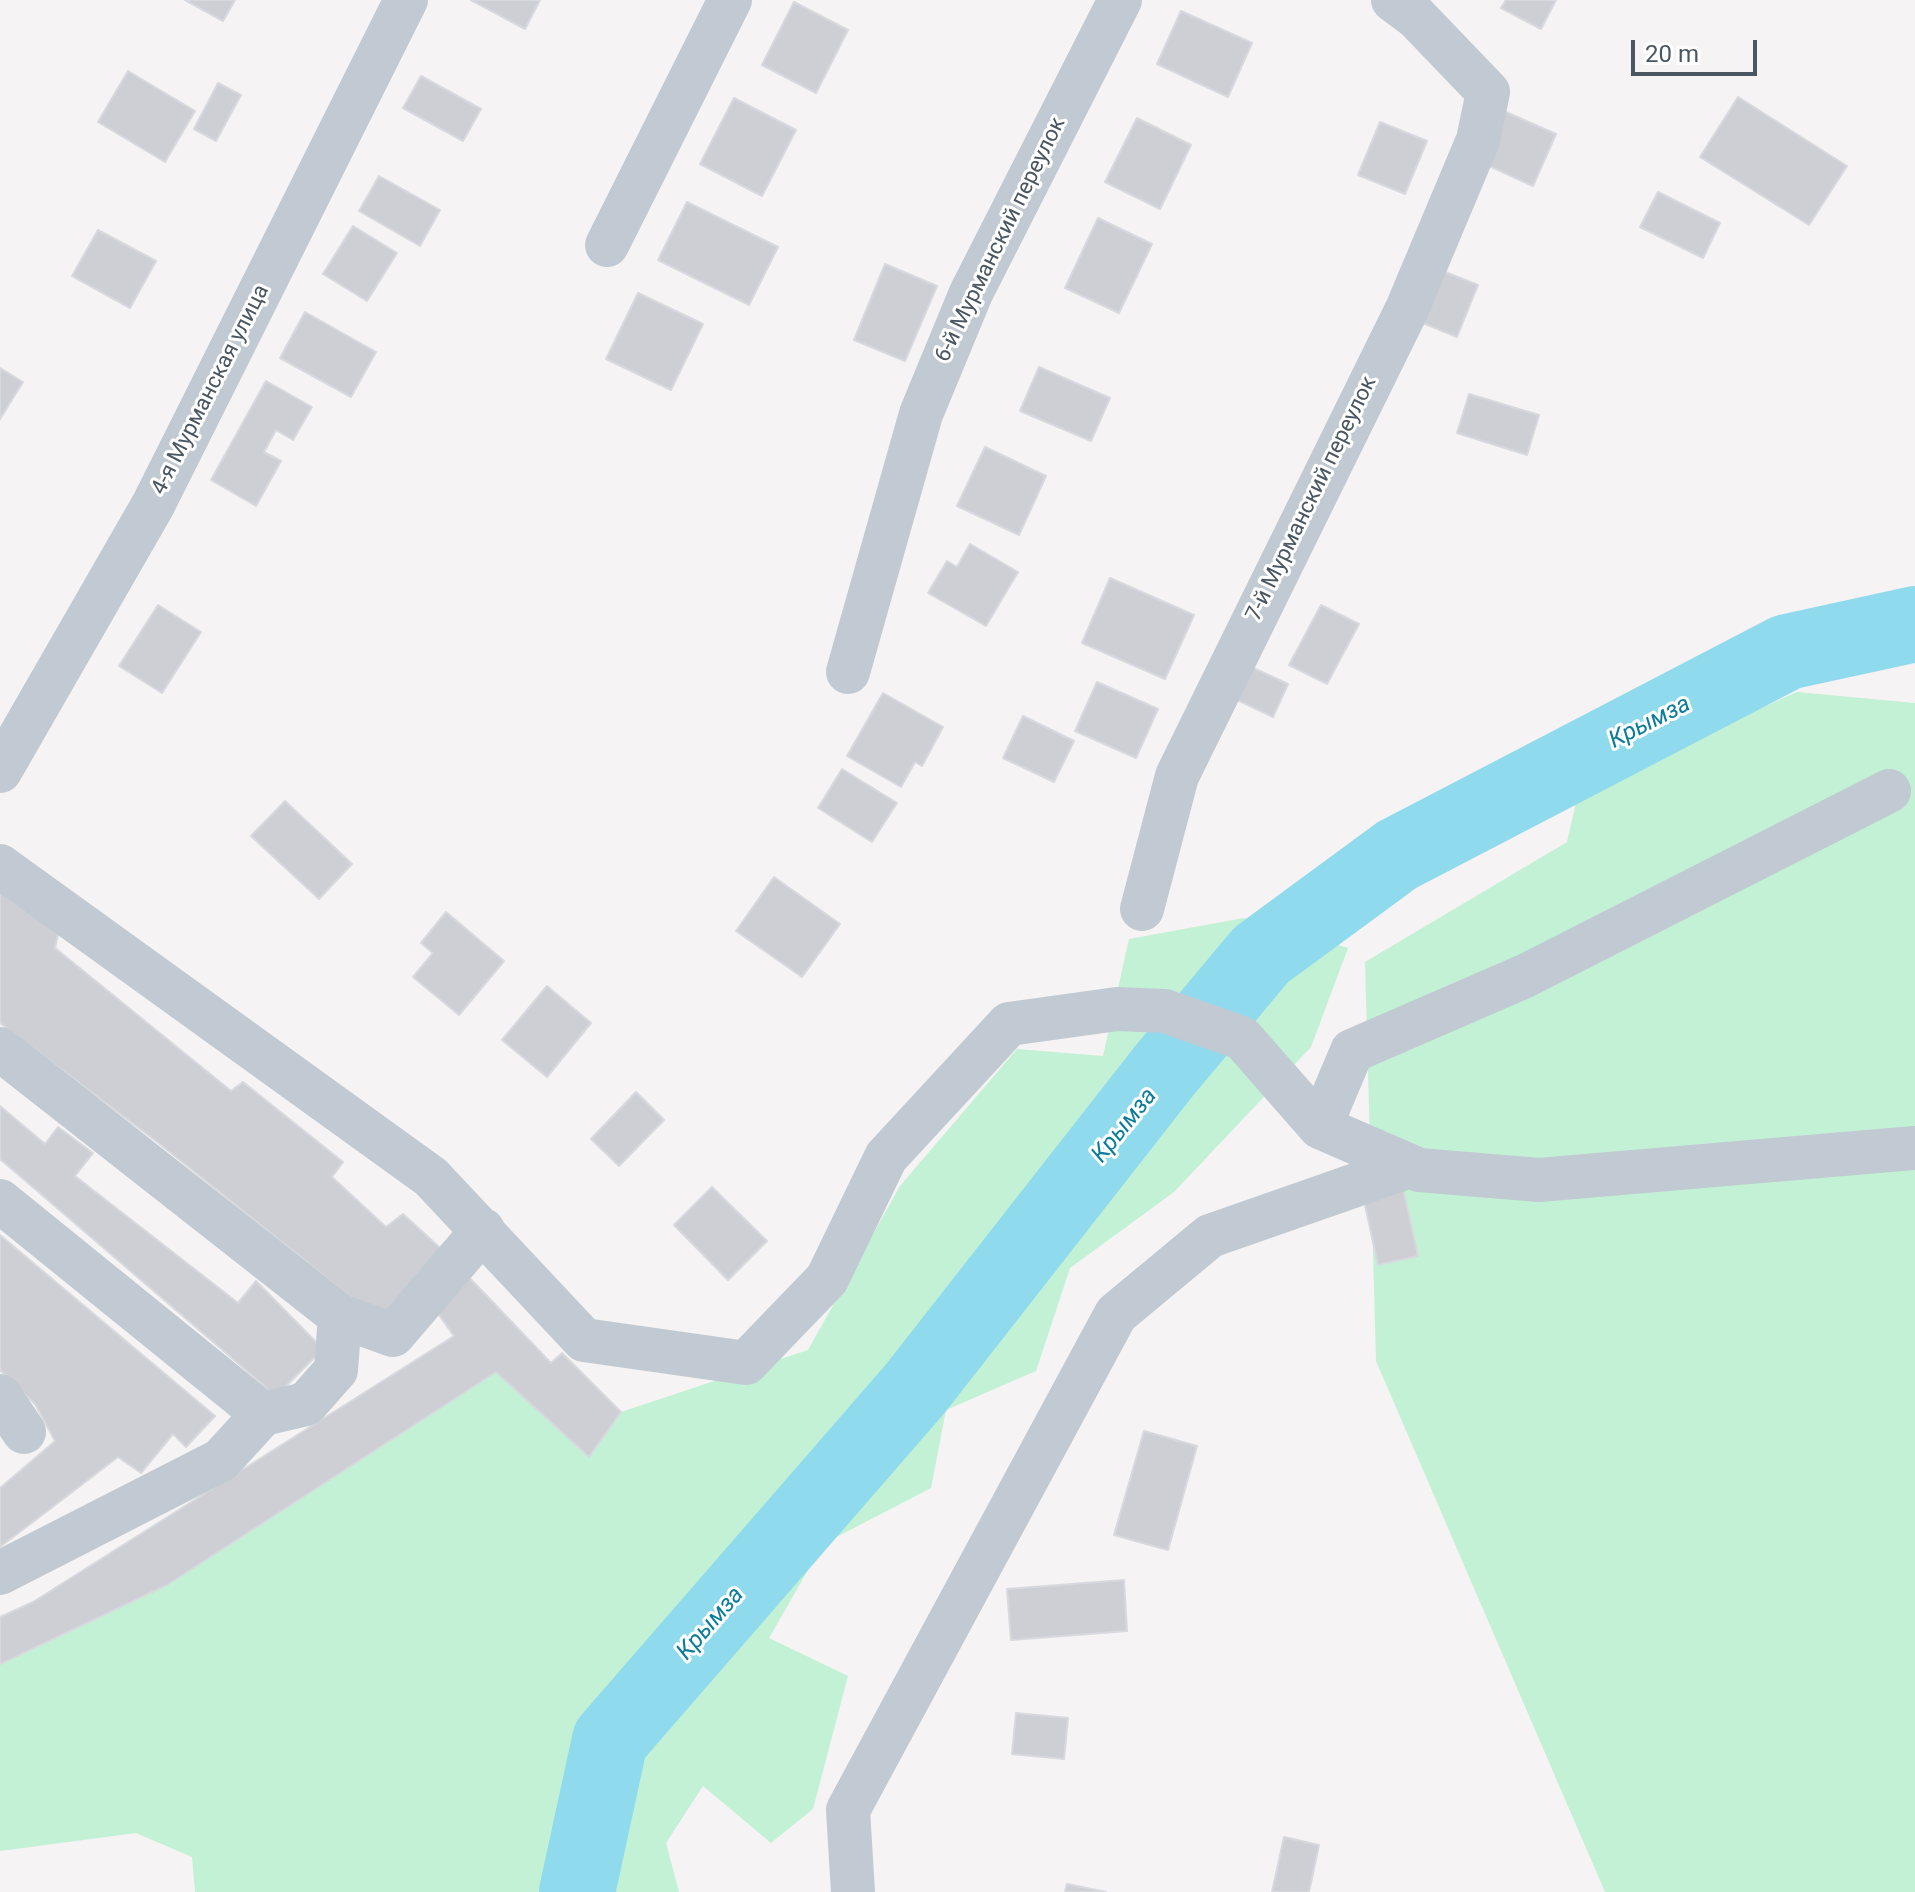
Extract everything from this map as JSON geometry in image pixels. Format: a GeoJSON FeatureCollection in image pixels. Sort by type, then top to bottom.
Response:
{"type":"FeatureCollection","features":[{"type":"Feature","properties":{"kind":"street","name":"4-я Мурманская улица"},"geometry":{"type":"LineString","coordinates":[[0,771],[153,505],[406,0]]}},
{"type":"Feature","properties":{"kind":"street"},"geometry":{"type":"LineString","coordinates":[[607,245],[730,0]]}},
{"type":"Feature","properties":{"kind":"street","name":"6-й Мурманский переулок"},"geometry":{"type":"LineString","coordinates":[[848,672],[926,400],[971,293],[1120,0]]}},
{"type":"Feature","properties":{"kind":"street","name":"7-й Мурманский переулок"},"geometry":{"type":"LineString","coordinates":[[1142,909],[1177,776],[1407,309],[1478,140],[1488,92],[1416,17],[1393,0]]}},
{"type":"Feature","properties":{"kind":"street"},"geometry":{"type":"LineString","coordinates":[[1320,1127],[1352,1051],[1525,976],[1889,791]]}},
{"type":"Feature","properties":{"kind":"street"},"geometry":{"type":"LineString","coordinates":[[0,866],[431,1177],[584,1340],[746,1363],[827,1279],[886,1157],[1009,1024],[1117,1009],[1165,1011],[1242,1038],[1320,1127],[1419,1170],[1539,1180],[1915,1148]]}},
{"type":"Feature","properties":{"kind":"street"},"geometry":{"type":"LineString","coordinates":[[0,1049],[340,1316],[393,1335],[483,1230]]}},
{"type":"Feature","properties":{"kind":"street"},"geometry":{"type":"LineString","coordinates":[[853,1892],[848,1810],[1116,1314],[1210,1236],[1410,1166]]}},
{"type":"Feature","properties":{"kind":"street"},"geometry":{"type":"LineString","coordinates":[[0,1201],[263,1414]]}},
{"type":"Feature","properties":{"kind":"street"},"geometry":{"type":"LineString","coordinates":[[0,1573],[221,1460],[263,1414],[306,1404],[336,1370],[340,1316]]}},
{"type":"Feature","properties":{"kind":"street"},"geometry":{"type":"LineString","coordinates":[[0,1396],[24,1432]]}},
{"type":"Feature","properties":{"kind":"green space"},"geometry":{"type":"Polygon","coordinates":[[[1797,692],[1915,703],[1915,1892],[1605,1892],[1376,1361],[1365,962],[1567,842],[1579,789],[1797,692]]]}},
{"type":"Feature","properties":{"kind":"green space"},"geometry":{"type":"Polygon","coordinates":[[[1244,918],[1348,948],[1311,1047],[1174,1192],[1070,1268],[1036,1371],[946,1410],[931,1488],[823,1544],[769,1638],[848,1676],[813,1809],[771,1843],[703,1786],[666,1843],[679,1892],[195,1892],[192,1857],[136,1833],[0,1851],[0,1664],[167,1585],[496,1372],[589,1457],[621,1412],[808,1350],[900,1186],[1017,1049],[1103,1056],[1129,939],[1244,918]]]}},
{"type":"Feature","properties":{"kind":"building"},"geometry":{"type":"Polygon","coordinates":[[[185,0],[235,0],[223,21],[185,0]]]}},
{"type":"Feature","properties":{"kind":"building"},"geometry":{"type":"Polygon","coordinates":[[[471,0],[540,0],[525,29],[471,0]]]}},
{"type":"Feature","properties":{"kind":"building"},"geometry":{"type":"Polygon","coordinates":[[[1506,0],[1556,0],[1541,29],[1501,8],[1506,0]]]}},
{"type":"Feature","properties":{"kind":"building"},"geometry":{"type":"Polygon","coordinates":[[[794,2],[848,30],[816,93],[762,65],[794,2]]]}},
{"type":"Feature","properties":{"kind":"building"},"geometry":{"type":"Polygon","coordinates":[[[1181,11],[1252,43],[1228,97],[1157,64],[1181,11]]]}},
{"type":"Feature","properties":{"kind":"building"},"geometry":{"type":"Polygon","coordinates":[[[128,71],[195,111],[165,162],[98,122],[128,71]]]}},
{"type":"Feature","properties":{"kind":"building"},"geometry":{"type":"Polygon","coordinates":[[[421,76],[481,109],[463,141],[403,108],[421,76]]]}},
{"type":"Feature","properties":{"kind":"building"},"geometry":{"type":"Polygon","coordinates":[[[218,83],[241,95],[216,141],[194,129],[218,83]]]}},
{"type":"Feature","properties":{"kind":"building"},"geometry":{"type":"Polygon","coordinates":[[[1738,97],[1847,166],[1809,225],[1700,157],[1738,97]]]}},
{"type":"Feature","properties":{"kind":"building"},"geometry":{"type":"Polygon","coordinates":[[[734,98],[796,130],[762,196],[700,164],[734,98]]]}},
{"type":"Feature","properties":{"kind":"building"},"geometry":{"type":"Polygon","coordinates":[[[1499,109],[1556,134],[1533,186],[1476,160],[1499,109]]]}},
{"type":"Feature","properties":{"kind":"building"},"geometry":{"type":"Polygon","coordinates":[[[1137,118],[1191,145],[1160,209],[1105,182],[1137,118]]]}},
{"type":"Feature","properties":{"kind":"building"},"geometry":{"type":"Polygon","coordinates":[[[1380,122],[1427,141],[1405,194],[1358,175],[1380,122]]]}},
{"type":"Feature","properties":{"kind":"building"},"geometry":{"type":"Polygon","coordinates":[[[379,176],[440,210],[420,246],[359,211],[379,176]]]}},
{"type":"Feature","properties":{"kind":"building"},"geometry":{"type":"Polygon","coordinates":[[[1658,192],[1720,223],[1703,258],[1640,227],[1658,192]]]}},
{"type":"Feature","properties":{"kind":"building"},"geometry":{"type":"Polygon","coordinates":[[[687,202],[778,247],[749,305],[658,260],[687,202]]]}},
{"type":"Feature","properties":{"kind":"building"},"geometry":{"type":"Polygon","coordinates":[[[1098,218],[1152,244],[1119,313],[1065,288],[1098,218]]]}},
{"type":"Feature","properties":{"kind":"building"},"geometry":{"type":"Polygon","coordinates":[[[353,226],[397,253],[367,301],[323,274],[353,226]]]}},
{"type":"Feature","properties":{"kind":"building"},"geometry":{"type":"Polygon","coordinates":[[[98,230],[156,261],[130,308],[72,276],[98,230]]]}},
{"type":"Feature","properties":{"kind":"building"},"geometry":{"type":"Polygon","coordinates":[[[885,264],[937,286],[905,361],[854,340],[885,264]]]}},
{"type":"Feature","properties":{"kind":"building"},"geometry":{"type":"Polygon","coordinates":[[[1430,266],[1478,285],[1457,337],[1408,317],[1430,266]]]}},
{"type":"Feature","properties":{"kind":"building"},"geometry":{"type":"Polygon","coordinates":[[[638,293],[703,324],[671,390],[606,359],[638,293]]]}},
{"type":"Feature","properties":{"kind":"building"},"geometry":{"type":"Polygon","coordinates":[[[305,312],[376,352],[351,397],[280,358],[305,312]]]}},
{"type":"Feature","properties":{"kind":"building"},"geometry":{"type":"Polygon","coordinates":[[[1039,367],[1110,398],[1091,441],[1020,411],[1039,367]]]}},
{"type":"Feature","properties":{"kind":"building"},"geometry":{"type":"Polygon","coordinates":[[[0,368],[23,382],[0,419],[0,368]]]}},
{"type":"Feature","properties":{"kind":"building"},"geometry":{"type":"Polygon","coordinates":[[[266,381],[312,407],[293,440],[276,430],[264,452],[281,461],[256,506],[211,480],[266,381]]]}},
{"type":"Feature","properties":{"kind":"building"},"geometry":{"type":"Polygon","coordinates":[[[1469,394],[1539,415],[1527,455],[1457,433],[1469,394]]]}},
{"type":"Feature","properties":{"kind":"building"},"geometry":{"type":"Polygon","coordinates":[[[985,447],[1046,476],[1019,535],[957,506],[985,447]]]}},
{"type":"Feature","properties":{"kind":"building"},"geometry":{"type":"Polygon","coordinates":[[[970,544],[1018,572],[986,626],[928,593],[947,561],[957,567],[970,544]]]}},
{"type":"Feature","properties":{"kind":"building"},"geometry":{"type":"Polygon","coordinates":[[[1110,578],[1194,615],[1165,679],[1082,643],[1110,578]]]}},
{"type":"Feature","properties":{"kind":"building"},"geometry":{"type":"Polygon","coordinates":[[[158,605],[201,632],[162,693],[119,666],[158,605]]]}},
{"type":"Feature","properties":{"kind":"building"},"geometry":{"type":"Polygon","coordinates":[[[1321,605],[1359,624],[1327,684],[1289,665],[1321,605]]]}},
{"type":"Feature","properties":{"kind":"building"},"geometry":{"type":"Polygon","coordinates":[[[1247,665],[1288,684],[1273,717],[1231,697],[1247,665]]]}},
{"type":"Feature","properties":{"kind":"building"},"geometry":{"type":"Polygon","coordinates":[[[1097,682],[1158,709],[1136,758],[1075,731],[1097,682]]]}},
{"type":"Feature","properties":{"kind":"building"},"geometry":{"type":"Polygon","coordinates":[[[883,693],[943,727],[922,766],[915,762],[901,787],[847,756],[883,693]]]}},
{"type":"Feature","properties":{"kind":"building"},"geometry":{"type":"Polygon","coordinates":[[[1023,716],[1074,741],[1054,782],[1003,758],[1023,716]]]}},
{"type":"Feature","properties":{"kind":"building"},"geometry":{"type":"Polygon","coordinates":[[[842,769],[897,803],[872,842],[818,808],[842,769]]]}},
{"type":"Feature","properties":{"kind":"building"},"geometry":{"type":"Polygon","coordinates":[[[285,801],[352,864],[319,899],[251,836],[285,801]]]}},
{"type":"Feature","properties":{"kind":"building"},"geometry":{"type":"Polygon","coordinates":[[[774,877],[840,924],[802,977],[736,931],[774,877]]]}},
{"type":"Feature","properties":{"kind":"building"},"geometry":{"type":"Polygon","coordinates":[[[0,889],[58,934],[55,948],[231,1091],[243,1082],[343,1162],[332,1177],[386,1227],[403,1214],[449,1256],[384,1324],[156,1141],[0,1023],[0,889]]]}},
{"type":"Feature","properties":{"kind":"building"},"geometry":{"type":"Polygon","coordinates":[[[446,912],[504,961],[459,1015],[413,977],[433,953],[421,943],[446,912]]]}},
{"type":"Feature","properties":{"kind":"building"},"geometry":{"type":"Polygon","coordinates":[[[547,986],[591,1023],[547,1077],[502,1040],[547,986]]]}},
{"type":"Feature","properties":{"kind":"building"},"geometry":{"type":"Polygon","coordinates":[[[636,1092],[664,1120],[619,1166],[591,1139],[636,1092]]]}},
{"type":"Feature","properties":{"kind":"building"},"geometry":{"type":"Polygon","coordinates":[[[0,1106],[45,1144],[58,1127],[93,1153],[75,1176],[238,1303],[256,1281],[323,1349],[276,1396],[0,1159],[0,1106]]]}},
{"type":"Feature","properties":{"kind":"building"},"geometry":{"type":"Polygon","coordinates":[[[712,1187],[767,1241],[728,1280],[674,1225],[712,1187]]]}},
{"type":"Feature","properties":{"kind":"building"},"geometry":{"type":"Polygon","coordinates":[[[1403,1188],[1418,1256],[1378,1265],[1363,1196],[1403,1188]]]}},
{"type":"Feature","properties":{"kind":"building"},"geometry":{"type":"Polygon","coordinates":[[[0,1235],[215,1416],[186,1447],[173,1434],[141,1473],[118,1457],[0,1547],[0,1488],[55,1441],[35,1404],[0,1370],[0,1235]]]}},
{"type":"Feature","properties":{"kind":"building"},"geometry":{"type":"Polygon","coordinates":[[[463,1271],[551,1363],[562,1353],[621,1412],[589,1457],[496,1372],[167,1585],[0,1664],[0,1617],[33,1602],[454,1336],[429,1301],[463,1271]]]}},
{"type":"Feature","properties":{"kind":"building"},"geometry":{"type":"Polygon","coordinates":[[[1144,1431],[1197,1446],[1168,1550],[1114,1535],[1144,1431]]]}},
{"type":"Feature","properties":{"kind":"building"},"geometry":{"type":"Polygon","coordinates":[[[1124,1580],[1127,1631],[1011,1640],[1007,1589],[1124,1580]]]}},
{"type":"Feature","properties":{"kind":"building"},"geometry":{"type":"Polygon","coordinates":[[[1016,1713],[1068,1718],[1064,1759],[1012,1754],[1016,1713]]]}},
{"type":"Feature","properties":{"kind":"building"},"geometry":{"type":"Polygon","coordinates":[[[1284,1837],[1319,1845],[1309,1892],[1272,1892],[1284,1837]]]}},
{"type":"Feature","properties":{"kind":"building"},"geometry":{"type":"Polygon","coordinates":[[[1067,1884],[1106,1892],[1065,1892],[1067,1884]]]}},
{"type":"Feature","properties":{"kind":"waterway","name":"Крымза"},"geometry":{"type":"LineString","coordinates":[[577,1892],[610,1740],[915,1389],[1164,1071],[1261,955],[1397,855],[1787,652],[1915,624]]}}]}
